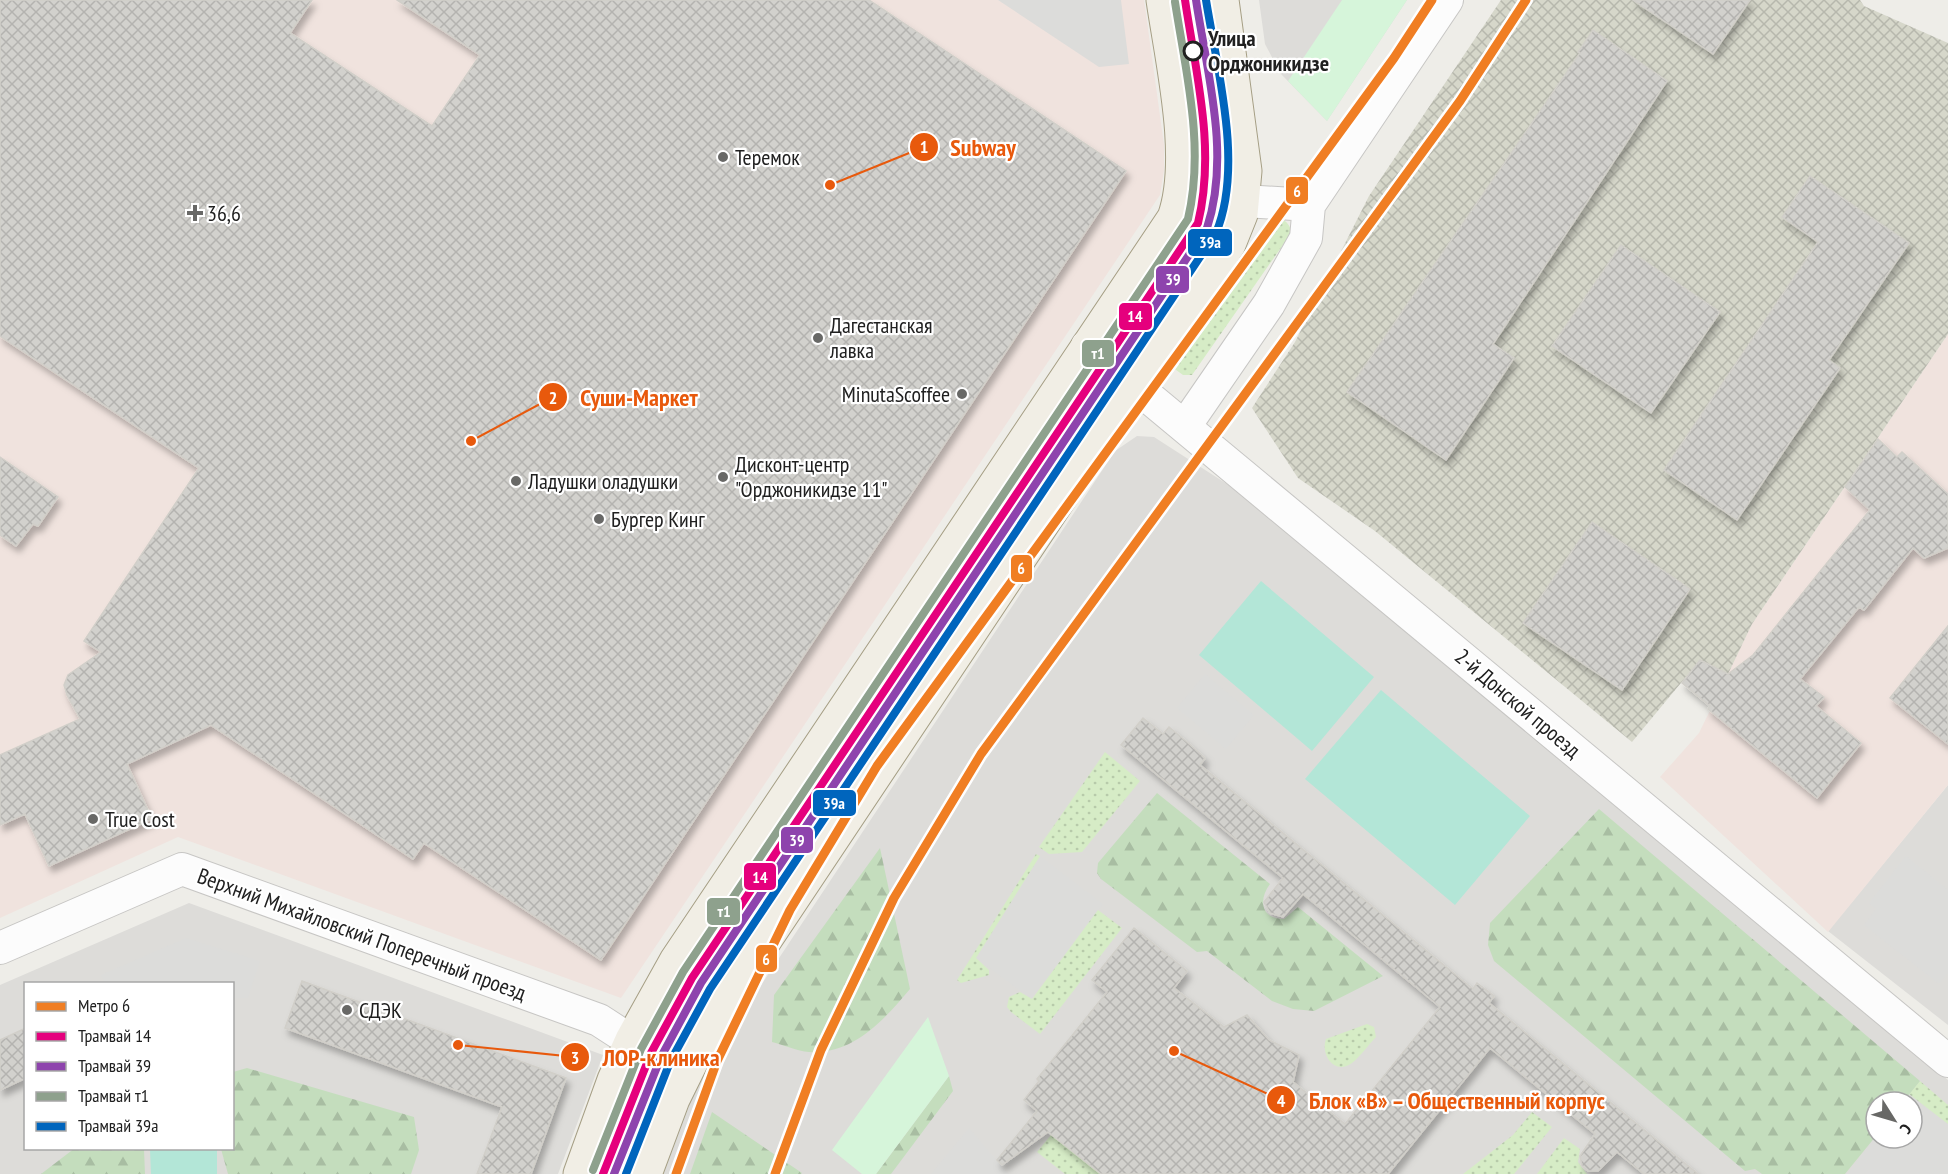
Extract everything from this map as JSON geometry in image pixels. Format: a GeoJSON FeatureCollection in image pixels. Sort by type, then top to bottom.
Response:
{"type":"FeatureCollection","features":[{"type":"Feature","properties":{"kind":"main road"},"geometry":{"type":"LineString","coordinates":[[580,1174],[614,1080],[632,1040],[682,952],[1174,218],[1180,197],[1182,140],[1163,0]]}},
{"type":"Feature","properties":{"kind":"main road"},"geometry":{"type":"LineString","coordinates":[[645,1174],[684,1076],[713,1018],[1229,244],[1244,200],[1245,171],[1222,0]]}},
{"type":"Feature","properties":{"kind":"street"},"geometry":{"type":"LineString","coordinates":[[1185,426],[1269,304],[1301,247],[1306,238],[1309,205],[1447,0]]}},
{"type":"Feature","properties":{"kind":"street"},"geometry":{"type":"LineString","coordinates":[[1180,197],[1309,205]]}},
{"type":"Feature","properties":{"kind":"street","name":"2-й Донской проезд"},"geometry":{"type":"LineString","coordinates":[[1087,346],[1948,1061]]}},
{"type":"Feature","properties":{"kind":"street","name":"Верхний Михайловский Поперечный проезд"},"geometry":{"type":"LineString","coordinates":[[0,948],[182,869],[599,1020],[684,1076]]}},
{"type":"Feature","properties":{"kind":"shaded area"},"geometry":{"type":"Polygon","coordinates":[[[0,0],[1144,0],[1164,145],[1164,170],[1160,195],[621,998],[178,837],[0,918],[0,0]]]}},
{"type":"Feature","properties":{"kind":"shaded area"},"geometry":{"type":"Polygon","coordinates":[[[998,0],[1121,0],[1129,64],[1099,67],[998,0]]]}},
{"type":"Feature","properties":{"kind":"shaded area"},"geometry":{"type":"Polygon","coordinates":[[[1259,0],[1407,0],[1327,121],[1281,74],[1265,44],[1259,0]]]}},
{"type":"Feature","properties":{"kind":"shaded area"},"geometry":{"type":"Polygon","coordinates":[[[1501,0],[1860,0],[1864,6],[1948,43],[1948,334],[1752,624],[1728,674],[1700,660],[1632,742],[1375,531],[1298,478],[1252,408],[1295,342],[1369,196],[1501,0]]]}},
{"type":"Feature","properties":{"kind":"shaded area"},"geometry":{"type":"Polygon","coordinates":[[[1948,334],[1948,785],[1828,932],[1660,777],[1699,733],[1752,624],[1948,334]]]}},
{"type":"Feature","properties":{"kind":"shaded area"},"geometry":{"type":"Polygon","coordinates":[[[1137,436],[1154,437],[1230,486],[1948,1080],[1948,1174],[661,1174],[683,1103],[1115,451],[1137,436]]]}},
{"type":"Feature","properties":{"kind":"shaded area"},"geometry":{"type":"Polygon","coordinates":[[[1205,674],[1254,715],[1226,749],[1177,708],[1205,674]]]}},
{"type":"Feature","properties":{"kind":"shaded area"},"geometry":{"type":"Polygon","coordinates":[[[1948,785],[1948,1025],[1828,931],[1948,785]]]}},
{"type":"Feature","properties":{"kind":"shaded area"},"geometry":{"type":"Polygon","coordinates":[[[1040,856],[1103,904],[1031,999],[976,958],[1040,856]]]}},
{"type":"Feature","properties":{"kind":"shaded area"},"geometry":{"type":"Polygon","coordinates":[[[1906,856],[1948,890],[1948,973],[1939,984],[1864,925],[1876,909],[1869,903],[1906,856]]]}},
{"type":"Feature","properties":{"kind":"shaded area"},"geometry":{"type":"Polygon","coordinates":[[[189,903],[603,1055],[558,1174],[0,1174],[0,985],[189,903]]]}},
{"type":"Feature","properties":{"kind":"shaded area"},"geometry":{"type":"Polygon","coordinates":[[[186,938],[260,961],[248,998],[234,998],[234,982],[104,982],[101,975],[186,938]]]}},
{"type":"Feature","properties":{"kind":"shaded area"},"geometry":{"type":"Polygon","coordinates":[[[1924,1106],[1948,1124],[1948,1174],[1847,1174],[1866,1150],[1924,1150],[1924,1106]]]}},
{"type":"Feature","properties":{"kind":"shaded area"},"geometry":{"type":"Polygon","coordinates":[[[969,1128],[1008,1174],[931,1174],[969,1128]]]}},
{"type":"Feature","properties":{"kind":"green space"},"geometry":{"type":"Polygon","coordinates":[[[1342,0],[1407,0],[1327,121],[1288,81],[1342,0]]]}},
{"type":"Feature","properties":{"kind":"green space"},"geometry":{"type":"Polygon","coordinates":[[[1270,217],[1284,220],[1292,232],[1192,375],[1183,375],[1172,367],[1171,360],[1270,217]]]}},
{"type":"Feature","properties":{"kind":"green space"},"geometry":{"type":"Polygon","coordinates":[[[1261,581],[1374,677],[1312,751],[1199,655],[1261,581]]]}},
{"type":"Feature","properties":{"kind":"green space"},"geometry":{"type":"Polygon","coordinates":[[[1381,690],[1530,816],[1455,905],[1305,779],[1381,690]]]}},
{"type":"Feature","properties":{"kind":"green space"},"geometry":{"type":"Polygon","coordinates":[[[1105,752],[1140,781],[1082,852],[1049,854],[1039,847],[1105,752]]]}},
{"type":"Feature","properties":{"kind":"green space"},"geometry":{"type":"Polygon","coordinates":[[[1157,793],[1270,884],[1263,902],[1270,916],[1284,919],[1298,907],[1383,976],[1314,1011],[1293,1009],[1272,1001],[1207,951],[1197,952],[1101,879],[1097,873],[1098,863],[1157,793]]]}},
{"type":"Feature","properties":{"kind":"green space"},"geometry":{"type":"Polygon","coordinates":[[[1599,809],[1920,1081],[1913,1090],[1864,1090],[1865,1150],[1845,1174],[1762,1174],[1755,1169],[1745,1171],[1494,961],[1488,945],[1490,923],[1599,809]]]}},
{"type":"Feature","properties":{"kind":"green space"},"geometry":{"type":"Polygon","coordinates":[[[880,848],[910,989],[878,1023],[853,1042],[840,1048],[809,1052],[772,1042],[774,995],[880,848]]]}},
{"type":"Feature","properties":{"kind":"green space"},"geometry":{"type":"Polygon","coordinates":[[[1036,854],[1040,856],[976,958],[989,970],[989,975],[961,983],[957,980],[1036,854]]]}},
{"type":"Feature","properties":{"kind":"green space"},"geometry":{"type":"Polygon","coordinates":[[[1098,910],[1122,928],[1040,1034],[1011,1012],[1007,1007],[1009,997],[1020,992],[1032,999],[1098,910]]]}},
{"type":"Feature","properties":{"kind":"green space"},"geometry":{"type":"Polygon","coordinates":[[[928,1017],[949,1076],[876,1174],[862,1174],[832,1150],[928,1017]]]}},
{"type":"Feature","properties":{"kind":"green space"},"geometry":{"type":"Polygon","coordinates":[[[1367,1024],[1374,1027],[1376,1037],[1358,1057],[1346,1066],[1340,1067],[1330,1062],[1325,1051],[1326,1039],[1367,1024]]]}},
{"type":"Feature","properties":{"kind":"green space"},"geometry":{"type":"Polygon","coordinates":[[[247,1068],[414,1117],[419,1150],[411,1174],[228,1174],[221,1150],[234,1150],[234,1072],[247,1068]]]}},
{"type":"Feature","properties":{"kind":"green space"},"geometry":{"type":"Polygon","coordinates":[[[949,1076],[953,1091],[891,1174],[876,1174],[949,1076]]]}},
{"type":"Feature","properties":{"kind":"green space"},"geometry":{"type":"Polygon","coordinates":[[[1920,1081],[1948,1105],[1948,1124],[1924,1106],[1924,1090],[1912,1090],[1920,1081]]]}},
{"type":"Feature","properties":{"kind":"green space"},"geometry":{"type":"Polygon","coordinates":[[[712,1112],[802,1173],[690,1174],[712,1112]]]}},
{"type":"Feature","properties":{"kind":"green space"},"geometry":{"type":"Polygon","coordinates":[[[1532,1112],[1552,1127],[1514,1174],[1463,1174],[1513,1135],[1532,1112]]]}},
{"type":"Feature","properties":{"kind":"green space"},"geometry":{"type":"Polygon","coordinates":[[[1051,1135],[1101,1174],[1065,1174],[1037,1152],[1051,1135]]]}},
{"type":"Feature","properties":{"kind":"green space"},"geometry":{"type":"Polygon","coordinates":[[[1564,1138],[1580,1149],[1578,1162],[1587,1174],[1537,1174],[1564,1138]]]}},
{"type":"Feature","properties":{"kind":"green space"},"geometry":{"type":"Polygon","coordinates":[[[72,1150],[144,1150],[145,1174],[41,1174],[72,1150]]]}},
{"type":"Feature","properties":{"kind":"green space"},"geometry":{"type":"Polygon","coordinates":[[[150,1150],[217,1150],[217,1174],[151,1174],[150,1150]]]}},
{"type":"Feature","properties":{"kind":"building"},"geometry":{"type":"Polygon","coordinates":[[[0,0],[312,0],[290,33],[432,126],[480,55],[397,0],[869,0],[1126,171],[601,960],[424,843],[413,859],[211,725],[127,764],[152,819],[49,866],[25,814],[0,825],[0,755],[80,719],[64,685],[68,675],[101,652],[84,641],[199,468],[0,336],[0,0]]]}},
{"type":"Feature","properties":{"kind":"building"},"geometry":{"type":"Polygon","coordinates":[[[1633,0],[1750,0],[1713,54],[1633,0]]]}},
{"type":"Feature","properties":{"kind":"building"},"geometry":{"type":"Polygon","coordinates":[[[1593,30],[1667,81],[1493,344],[1514,358],[1446,460],[1347,392],[1580,53],[1578,52],[1593,30]]]}},
{"type":"Feature","properties":{"kind":"building"},"geometry":{"type":"Polygon","coordinates":[[[1810,176],[1909,243],[1829,360],[1840,368],[1737,520],[1664,470],[1818,242],[1782,217],[1810,176]]]}},
{"type":"Feature","properties":{"kind":"building"},"geometry":{"type":"Polygon","coordinates":[[[1621,245],[1720,312],[1651,413],[1552,346],[1621,245]]]}},
{"type":"Feature","properties":{"kind":"building"},"geometry":{"type":"Polygon","coordinates":[[[1878,439],[1897,457],[1902,452],[1948,494],[1948,548],[1924,558],[1913,548],[1864,610],[1859,607],[1800,679],[1824,697],[1816,706],[1861,743],[1817,798],[1708,709],[1710,706],[1682,683],[1700,660],[1728,674],[1753,655],[1870,510],[1845,487],[1878,439]]]}},
{"type":"Feature","properties":{"kind":"building"},"geometry":{"type":"Polygon","coordinates":[[[0,457],[58,497],[38,526],[33,524],[16,546],[0,535],[0,457]]]}},
{"type":"Feature","properties":{"kind":"building"},"geometry":{"type":"Polygon","coordinates":[[[1592,522],[1690,589],[1622,690],[1523,623],[1592,522]]]}},
{"type":"Feature","properties":{"kind":"building"},"geometry":{"type":"Polygon","coordinates":[[[1948,626],[1948,744],[1890,698],[1948,626]]]}},
{"type":"Feature","properties":{"kind":"building"},"geometry":{"type":"Polygon","coordinates":[[[1143,718],[1163,734],[1169,727],[1205,758],[1200,765],[1473,989],[1477,983],[1494,996],[1489,1003],[1698,1174],[1644,1174],[1617,1152],[1598,1171],[1588,1171],[1582,1166],[1580,1156],[1595,1134],[1490,1048],[1388,1174],[1101,1174],[1048,1132],[1002,1165],[997,1160],[1037,1111],[1024,1100],[1039,1081],[1037,1079],[1107,992],[1092,980],[1134,928],[1187,971],[1174,988],[1224,1027],[1247,1015],[1269,1040],[1299,1055],[1293,1082],[1345,1124],[1440,1007],[1303,894],[1283,917],[1270,913],[1264,902],[1283,878],[1121,745],[1143,718]]]}},
{"type":"Feature","properties":{"kind":"building"},"geometry":{"type":"Polygon","coordinates":[[[302,981],[566,1078],[531,1174],[477,1174],[502,1107],[285,1028],[302,981]]]}},
{"type":"Feature","properties":{"kind":"building"},"geometry":{"type":"Polygon","coordinates":[[[24,1029],[24,1079],[0,1090],[0,1040],[24,1029]]]}},
{"type":"Feature","properties":{"kind":"metro line","name":"6"},"geometry":{"type":"LineString","coordinates":[[676,1174],[717,1061],[790,910],[877,766],[1394,58],[1432,0]]}},
{"type":"Feature","properties":{"kind":"metro line","name":"6"},"geometry":{"type":"LineString","coordinates":[[775,1174],[821,1050],[894,898],[981,754],[1460,101],[1526,0]]}},
{"type":"Feature","properties":{"kind":"tram line","name":"14"},"geometry":{"type":"LineString","coordinates":[[603,1174],[651,1053],[692,978],[1198,223],[1203,195],[1205,139],[1199,84],[1185,0]]}},
{"type":"Feature","properties":{"kind":"tram line","name":"39"},"geometry":{"type":"LineString","coordinates":[[614,1174],[661,1057],[701,983],[1207,228],[1214,200],[1217,143],[1211,85],[1196,0]]}},
{"type":"Feature","properties":{"kind":"tram line","name":"39а"},"geometry":{"type":"LineString","coordinates":[[626,1174],[670,1062],[710,989],[1216,233],[1224,207],[1228,178],[1228,148],[1226,117],[1206,0]]}},
{"type":"Feature","properties":{"kind":"tram line","name":"т1"},"geometry":{"type":"LineString","coordinates":[[593,1170],[641,1049],[683,972],[1188,219],[1195,165],[1194,137],[1175,2]]}},
{"type":"Feature","properties":{"kind":"place","name":"Улица Орджоникидзе"},"geometry":{"type":"Point","coordinates":[1193,51]}},
{"type":"Feature","properties":{"kind":"place","name":"Теремок"},"geometry":{"type":"Point","coordinates":[723,157]}},
{"type":"Feature","properties":{"kind":"place","name":"Subway"},"geometry":{"type":"Point","coordinates":[830,185]}},
{"type":"Feature","properties":{"kind":"place","name":"36,6"},"geometry":{"type":"Point","coordinates":[195,213]}},
{"type":"Feature","properties":{"kind":"place","name":"Дагестанская лавка"},"geometry":{"type":"Point","coordinates":[818,338]}},
{"type":"Feature","properties":{"kind":"place","name":"MinutaScoffee"},"geometry":{"type":"Point","coordinates":[962,394]}},
{"type":"Feature","properties":{"kind":"place","name":"Суши-Маркет"},"geometry":{"type":"Point","coordinates":[471,441]}},
{"type":"Feature","properties":{"kind":"place","name":"Дисконт-центр \"Орджоникидзе 11\""},"geometry":{"type":"Point","coordinates":[723,477]}},
{"type":"Feature","properties":{"kind":"place","name":"Ладушки оладушки"},"geometry":{"type":"Point","coordinates":[516,481]}},
{"type":"Feature","properties":{"kind":"place","name":"Бургер Кинг"},"geometry":{"type":"Point","coordinates":[599,519]}},
{"type":"Feature","properties":{"kind":"place","name":"True Cost"},"geometry":{"type":"Point","coordinates":[93,819]}},
{"type":"Feature","properties":{"kind":"place","name":"СДЭК"},"geometry":{"type":"Point","coordinates":[347,1010]}},
{"type":"Feature","properties":{"kind":"place","name":"ЛОР-клиника"},"geometry":{"type":"Point","coordinates":[458,1045]}},
{"type":"Feature","properties":{"kind":"place","name":"Блок «В» – Общественный корпус"},"geometry":{"type":"Point","coordinates":[1174,1051]}}]}
